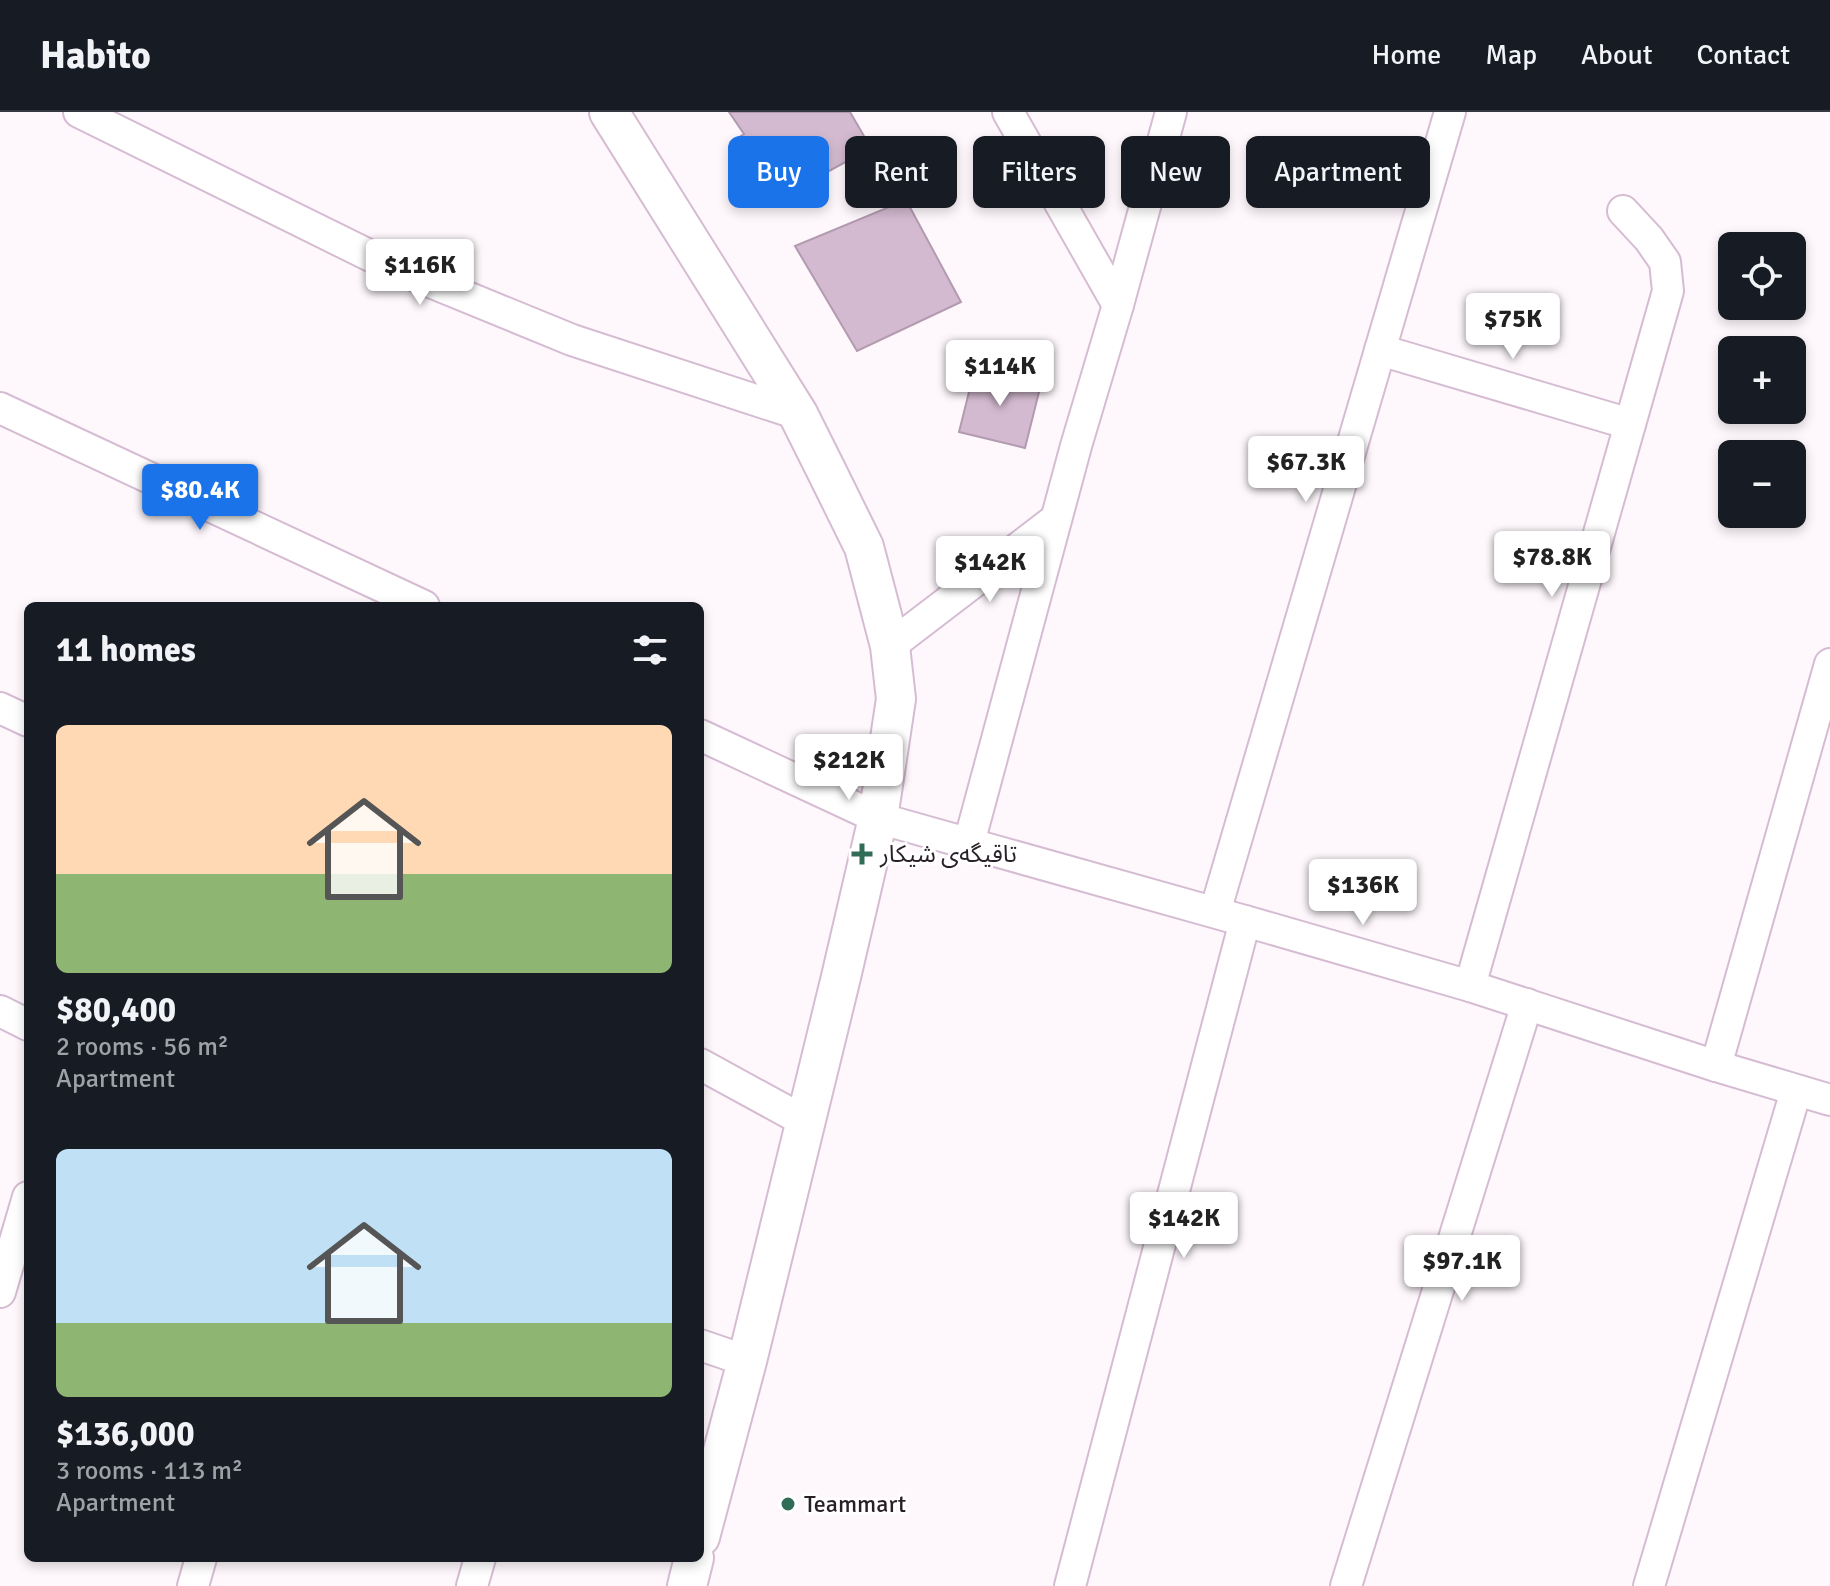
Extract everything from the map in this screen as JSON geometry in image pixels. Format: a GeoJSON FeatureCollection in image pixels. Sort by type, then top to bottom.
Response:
{"type":"FeatureCollection","features":[{"type":"Feature","properties":{"kind":"street"},"geometry":{"type":"LineString","coordinates":[[79,112],[389,265],[572,340],[798,414]]}},
{"type":"Feature","properties":{"kind":"street"},"geometry":{"type":"LineString","coordinates":[[609,112],[798,414],[864,547],[890,646],[896,699],[878,818],[747,1361],[704,1522]]}},
{"type":"Feature","properties":{"kind":"street"},"geometry":{"type":"LineString","coordinates":[[1008,112],[1118,305]]}},
{"type":"Feature","properties":{"kind":"street"},"geometry":{"type":"LineString","coordinates":[[969,843],[1056,519],[1171,112]]}},
{"type":"Feature","properties":{"kind":"street"},"geometry":{"type":"LineString","coordinates":[[1215,912],[1450,112]]}},
{"type":"Feature","properties":{"kind":"street"},"geometry":{"type":"LineString","coordinates":[[1470,986],[1668,291],[1665,262],[1623,211]]}},
{"type":"Feature","properties":{"kind":"street"},"geometry":{"type":"LineString","coordinates":[[1380,350],[1630,424]]}},
{"type":"Feature","properties":{"kind":"street"},"geometry":{"type":"LineString","coordinates":[[0,408],[415,602]]}},
{"type":"Feature","properties":{"kind":"street"},"geometry":{"type":"LineString","coordinates":[[890,646],[1056,519]]}},
{"type":"Feature","properties":{"kind":"street"},"geometry":{"type":"LineString","coordinates":[[1716,1066],[1830,664]]}},
{"type":"Feature","properties":{"kind":"street"},"geometry":{"type":"LineString","coordinates":[[0,708],[24,719]]}},
{"type":"Feature","properties":{"kind":"street"},"geometry":{"type":"LineString","coordinates":[[704,737],[878,818],[1470,986],[1830,1100]]}},
{"type":"Feature","properties":{"kind":"street"},"geometry":{"type":"LineString","coordinates":[[1070,1586],[1245,921]]}},
{"type":"Feature","properties":{"kind":"street"},"geometry":{"type":"LineString","coordinates":[[1346,1586],[1527,1004]]}},
{"type":"Feature","properties":{"kind":"street"},"geometry":{"type":"LineString","coordinates":[[0,1011],[24,1023]]}},
{"type":"Feature","properties":{"kind":"street"},"geometry":{"type":"LineString","coordinates":[[704,1066],[806,1122]]}},
{"type":"Feature","properties":{"kind":"street"},"geometry":{"type":"LineString","coordinates":[[1649,1586],[1796,1091]]}},
{"type":"Feature","properties":{"kind":"street"},"geometry":{"type":"LineString","coordinates":[[0,1292],[24,1211]]}},
{"type":"Feature","properties":{"kind":"street"},"geometry":{"type":"LineString","coordinates":[[704,1346],[747,1361]]}},
{"type":"Feature","properties":{"kind":"street"},"geometry":{"type":"LineString","coordinates":[[193,1586],[200,1562]]}},
{"type":"Feature","properties":{"kind":"street"},"geometry":{"type":"LineString","coordinates":[[472,1586],[479,1562]]}},
{"type":"Feature","properties":{"kind":"street"},"geometry":{"type":"LineString","coordinates":[[687,1586],[693,1562]]}},
{"type":"Feature","properties":{"kind":"building"},"geometry":{"type":"Polygon","coordinates":[[[729,112],[850,112],[864,136],[845,136],[845,162],[829,171],[829,136],[741,136],[744,134],[729,112]]]}},
{"type":"Feature","properties":{"kind":"building"},"geometry":{"type":"Polygon","coordinates":[[[887,208],[910,208],[961,302],[857,351],[795,246],[887,208]]]}},
{"type":"Feature","properties":{"kind":"building"},"geometry":{"type":"Polygon","coordinates":[[[975,368],[1041,384],[1025,448],[959,432],[975,368]]]}},
{"type":"Feature","properties":{"kind":"place","name":"تاقیگەی شیکار"},"geometry":{"type":"Point","coordinates":[862,854]}},
{"type":"Feature","properties":{"kind":"place","name":"Teammart"},"geometry":{"type":"Point","coordinates":[788,1504]}}]}
